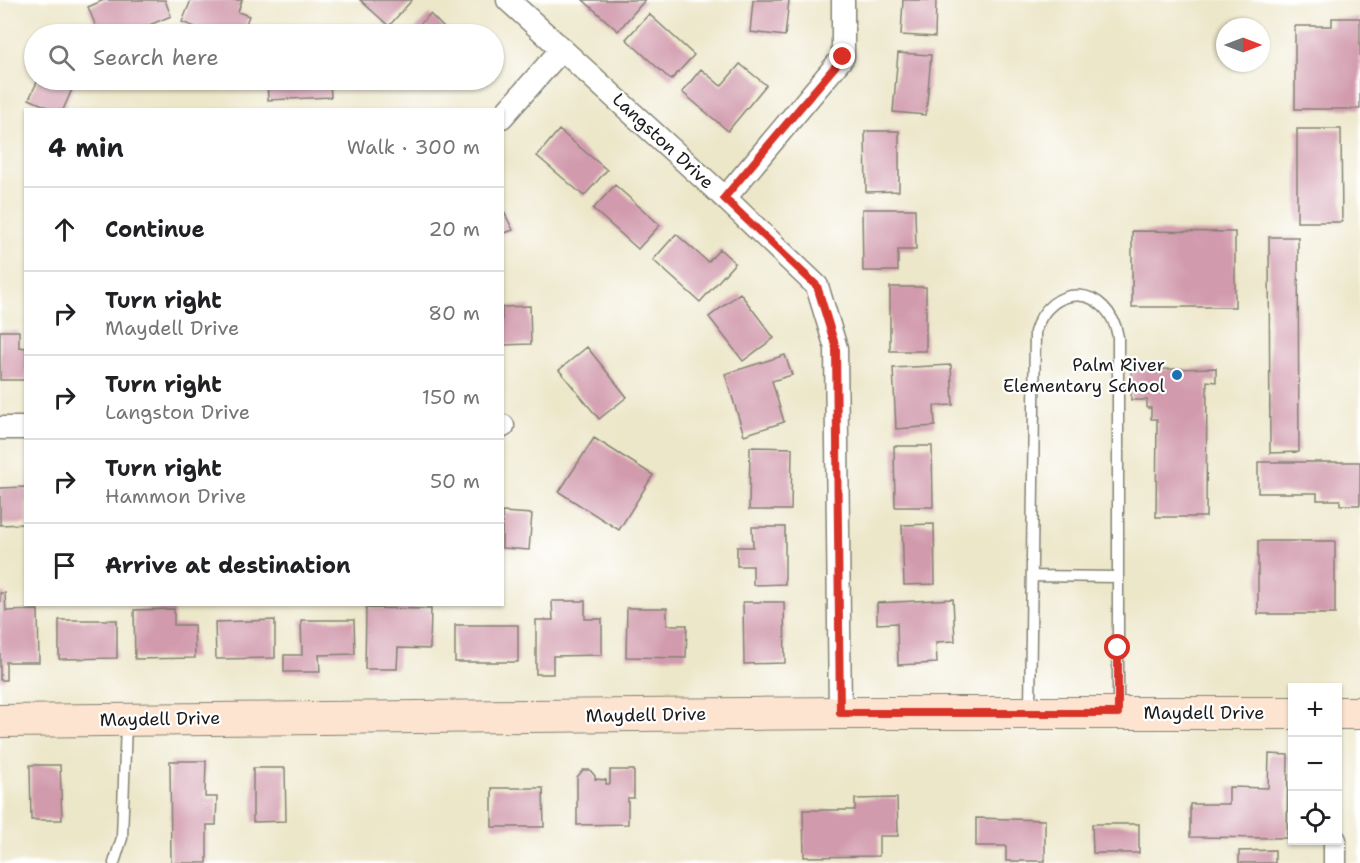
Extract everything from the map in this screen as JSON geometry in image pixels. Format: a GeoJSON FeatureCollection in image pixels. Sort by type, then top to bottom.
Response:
{"type":"FeatureCollection","features":[{"type":"Feature","properties":{"kind":"street","name":"Langston Drive"},"geometry":{"type":"LineString","coordinates":[[508,0],[817,286],[836,348],[840,713]]}},
{"type":"Feature","properties":{"kind":"street"},"geometry":{"type":"LineString","coordinates":[[724,198],[843,57],[843,0]]}},
{"type":"Feature","properties":{"kind":"street"},"geometry":{"type":"LineString","coordinates":[[504,115],[562,49]]}},
{"type":"Feature","properties":{"kind":"street"},"geometry":{"type":"LineString","coordinates":[[0,428],[24,428]]}},
{"type":"Feature","properties":{"kind":"street","name":"Maydell Drive"},"geometry":{"type":"LineString","coordinates":[[0,721],[840,713],[1288,713]]}},
{"type":"Feature","properties":{"kind":"street"},"geometry":{"type":"LineString","coordinates":[[1342,713],[1360,713]]}},
{"type":"Feature","properties":{"kind":"street"},"geometry":{"type":"LineString","coordinates":[[1335,845],[1335,863]]}},
{"type":"Feature","properties":{"kind":"lane"},"geometry":{"type":"LineString","coordinates":[[1030,713],[1035,332],[1039,320],[1050,306],[1059,300],[1077,295],[1096,300],[1105,306],[1112,316],[1118,337],[1118,713]]}},
{"type":"Feature","properties":{"kind":"lane"},"geometry":{"type":"LineString","coordinates":[[1032,576],[1118,577]]}},
{"type":"Feature","properties":{"kind":"lane"},"geometry":{"type":"LineString","coordinates":[[114,863],[122,838],[126,720]]}},
{"type":"Feature","properties":{"kind":"building"},"geometry":{"type":"Polygon","coordinates":[[[104,0],[165,0],[171,16],[152,24],[95,24],[88,7],[104,0]]]}},
{"type":"Feature","properties":{"kind":"building"},"geometry":{"type":"Polygon","coordinates":[[[191,0],[242,0],[238,12],[249,16],[246,24],[187,24],[182,22],[191,0]]]}},
{"type":"Feature","properties":{"kind":"building"},"geometry":{"type":"Polygon","coordinates":[[[360,0],[412,0],[391,24],[387,24],[360,0]]]}},
{"type":"Feature","properties":{"kind":"building"},"geometry":{"type":"Polygon","coordinates":[[[583,0],[645,0],[618,31],[583,0]]]}},
{"type":"Feature","properties":{"kind":"building"},"geometry":{"type":"Polygon","coordinates":[[[753,0],[789,0],[785,36],[750,32],[753,0]]]}},
{"type":"Feature","properties":{"kind":"building"},"geometry":{"type":"Polygon","coordinates":[[[903,0],[936,0],[935,37],[901,35],[903,0]]]}},
{"type":"Feature","properties":{"kind":"building"},"geometry":{"type":"Polygon","coordinates":[[[430,14],[440,24],[420,24],[430,14]]]}},
{"type":"Feature","properties":{"kind":"building"},"geometry":{"type":"Polygon","coordinates":[[[649,14],[694,55],[671,80],[626,39],[649,14]]]}},
{"type":"Feature","properties":{"kind":"building"},"geometry":{"type":"Polygon","coordinates":[[[1332,18],[1360,18],[1360,109],[1295,109],[1295,26],[1332,26],[1332,18]]]}},
{"type":"Feature","properties":{"kind":"building"},"geometry":{"type":"Polygon","coordinates":[[[898,53],[931,55],[926,115],[893,112],[898,53]]]}},
{"type":"Feature","properties":{"kind":"building"},"geometry":{"type":"Polygon","coordinates":[[[740,64],[766,85],[728,131],[682,92],[701,69],[721,86],[740,64]]]}},
{"type":"Feature","properties":{"kind":"building"},"geometry":{"type":"Polygon","coordinates":[[[33,90],[72,90],[64,108],[49,108],[29,99],[33,90]]]}},
{"type":"Feature","properties":{"kind":"building"},"geometry":{"type":"Polygon","coordinates":[[[268,90],[331,90],[331,97],[268,100],[268,90]]]}},
{"type":"Feature","properties":{"kind":"building"},"geometry":{"type":"Polygon","coordinates":[[[1297,129],[1341,129],[1342,222],[1297,222],[1297,129]]]}},
{"type":"Feature","properties":{"kind":"building"},"geometry":{"type":"Polygon","coordinates":[[[559,130],[607,170],[584,196],[537,156],[559,130]]]}},
{"type":"Feature","properties":{"kind":"building"},"geometry":{"type":"Polygon","coordinates":[[[865,131],[899,131],[899,191],[866,192],[865,131]]]}},
{"type":"Feature","properties":{"kind":"building"},"geometry":{"type":"Polygon","coordinates":[[[615,185],[660,225],[638,249],[593,209],[615,185]]]}},
{"type":"Feature","properties":{"kind":"building"},"geometry":{"type":"Polygon","coordinates":[[[862,209],[915,209],[916,250],[898,250],[898,271],[863,271],[862,209]]]}},
{"type":"Feature","properties":{"kind":"building"},"geometry":{"type":"Polygon","coordinates":[[[504,212],[513,230],[504,233],[504,212]]]}},
{"type":"Feature","properties":{"kind":"building"},"geometry":{"type":"Polygon","coordinates":[[[1132,231],[1235,232],[1235,307],[1132,307],[1132,231]]]}},
{"type":"Feature","properties":{"kind":"building"},"geometry":{"type":"Polygon","coordinates":[[[676,234],[708,262],[720,249],[735,263],[700,302],[653,260],[676,234]]]}},
{"type":"Feature","properties":{"kind":"building"},"geometry":{"type":"Polygon","coordinates":[[[1269,237],[1298,237],[1299,452],[1270,453],[1269,237]]]}},
{"type":"Feature","properties":{"kind":"building"},"geometry":{"type":"Polygon","coordinates":[[[890,287],[926,287],[926,351],[890,351],[890,287]]]}},
{"type":"Feature","properties":{"kind":"building"},"geometry":{"type":"Polygon","coordinates":[[[740,293],[774,338],[743,361],[709,317],[740,293]]]}},
{"type":"Feature","properties":{"kind":"building"},"geometry":{"type":"Polygon","coordinates":[[[530,306],[531,344],[504,345],[504,307],[530,306]]]}},
{"type":"Feature","properties":{"kind":"building"},"geometry":{"type":"Polygon","coordinates":[[[0,331],[19,331],[19,347],[24,348],[24,380],[0,380],[0,331]]]}},
{"type":"Feature","properties":{"kind":"building"},"geometry":{"type":"Polygon","coordinates":[[[587,347],[627,397],[599,419],[559,370],[587,347]]]}},
{"type":"Feature","properties":{"kind":"building"},"geometry":{"type":"Polygon","coordinates":[[[785,355],[792,375],[772,381],[784,422],[744,435],[725,374],[785,355]]]}},
{"type":"Feature","properties":{"kind":"building"},"geometry":{"type":"Polygon","coordinates":[[[951,365],[953,405],[934,406],[935,426],[896,429],[893,368],[951,365]]]}},
{"type":"Feature","properties":{"kind":"building"},"geometry":{"type":"Polygon","coordinates":[[[1216,368],[1216,382],[1207,381],[1206,517],[1156,517],[1157,419],[1151,419],[1151,408],[1147,408],[1147,400],[1131,400],[1132,370],[1216,368]]]}},
{"type":"Feature","properties":{"kind":"building"},"geometry":{"type":"Polygon","coordinates":[[[594,438],[653,475],[619,530],[559,492],[594,438]]]}},
{"type":"Feature","properties":{"kind":"building"},"geometry":{"type":"Polygon","coordinates":[[[894,446],[932,446],[933,507],[895,507],[894,446]]]}},
{"type":"Feature","properties":{"kind":"building"},"geometry":{"type":"Polygon","coordinates":[[[750,447],[792,448],[791,510],[749,510],[750,447]]]}},
{"type":"Feature","properties":{"kind":"building"},"geometry":{"type":"Polygon","coordinates":[[[1258,462],[1360,462],[1360,505],[1340,505],[1340,500],[1317,500],[1317,493],[1258,493],[1258,462]]]}},
{"type":"Feature","properties":{"kind":"building"},"geometry":{"type":"Polygon","coordinates":[[[24,487],[24,524],[0,525],[0,488],[24,487]]]}},
{"type":"Feature","properties":{"kind":"building"},"geometry":{"type":"Polygon","coordinates":[[[504,512],[532,514],[529,550],[504,548],[504,512]]]}},
{"type":"Feature","properties":{"kind":"building"},"geometry":{"type":"Polygon","coordinates":[[[934,524],[935,584],[904,585],[902,525],[934,524]]]}},
{"type":"Feature","properties":{"kind":"building"},"geometry":{"type":"Polygon","coordinates":[[[752,527],[785,527],[785,584],[753,585],[753,566],[737,566],[737,547],[753,547],[752,527]]]}},
{"type":"Feature","properties":{"kind":"building"},"geometry":{"type":"Polygon","coordinates":[[[1258,541],[1335,541],[1335,614],[1258,614],[1258,541]]]}},
{"type":"Feature","properties":{"kind":"building"},"geometry":{"type":"Polygon","coordinates":[[[0,593],[5,593],[6,611],[38,610],[39,662],[6,662],[6,680],[0,680],[0,593]]]}},
{"type":"Feature","properties":{"kind":"building"},"geometry":{"type":"Polygon","coordinates":[[[953,599],[955,641],[936,642],[937,663],[898,665],[897,623],[877,624],[877,603],[953,599]]]}},
{"type":"Feature","properties":{"kind":"building"},"geometry":{"type":"Polygon","coordinates":[[[552,601],[585,601],[585,619],[602,619],[602,655],[553,656],[553,674],[536,674],[536,620],[553,620],[552,601]]]}},
{"type":"Feature","properties":{"kind":"building"},"geometry":{"type":"Polygon","coordinates":[[[743,602],[784,602],[785,663],[744,664],[743,602]]]}},
{"type":"Feature","properties":{"kind":"building"},"geometry":{"type":"Polygon","coordinates":[[[366,608],[431,609],[430,649],[398,648],[397,669],[365,669],[366,608]]]}},
{"type":"Feature","properties":{"kind":"building"},"geometry":{"type":"Polygon","coordinates":[[[627,608],[667,608],[667,625],[687,625],[686,658],[626,657],[627,608]]]}},
{"type":"Feature","properties":{"kind":"building"},"geometry":{"type":"Polygon","coordinates":[[[174,609],[174,625],[194,625],[195,658],[135,659],[134,610],[174,609]]]}},
{"type":"Feature","properties":{"kind":"building"},"geometry":{"type":"Polygon","coordinates":[[[59,620],[117,620],[117,658],[59,659],[59,620]]]}},
{"type":"Feature","properties":{"kind":"building"},"geometry":{"type":"Polygon","coordinates":[[[275,620],[275,658],[216,659],[215,622],[275,620]]]}},
{"type":"Feature","properties":{"kind":"building"},"geometry":{"type":"Polygon","coordinates":[[[301,620],[354,620],[355,654],[319,655],[320,672],[284,672],[284,655],[302,655],[301,620]]]}},
{"type":"Feature","properties":{"kind":"building"},"geometry":{"type":"Polygon","coordinates":[[[455,625],[518,625],[518,662],[455,662],[455,625]]]}},
{"type":"Feature","properties":{"kind":"building"},"geometry":{"type":"Polygon","coordinates":[[[1269,754],[1288,755],[1287,838],[1190,837],[1190,804],[1229,804],[1229,787],[1268,788],[1269,754]]]}},
{"type":"Feature","properties":{"kind":"building"},"geometry":{"type":"Polygon","coordinates":[[[170,761],[206,761],[205,797],[217,797],[216,825],[207,825],[207,863],[171,863],[170,761]]]}},
{"type":"Feature","properties":{"kind":"building"},"geometry":{"type":"Polygon","coordinates":[[[30,765],[60,765],[62,820],[31,820],[30,765]]]}},
{"type":"Feature","properties":{"kind":"building"},"geometry":{"type":"Polygon","coordinates":[[[253,768],[285,768],[286,821],[253,822],[253,768]]]}},
{"type":"Feature","properties":{"kind":"building"},"geometry":{"type":"Polygon","coordinates":[[[583,770],[590,770],[595,779],[606,780],[606,784],[610,784],[610,770],[634,770],[634,798],[628,798],[628,824],[577,825],[577,777],[583,770]]]}},
{"type":"Feature","properties":{"kind":"building"},"geometry":{"type":"Polygon","coordinates":[[[492,788],[543,788],[544,827],[492,827],[492,788]]]}},
{"type":"Feature","properties":{"kind":"building"},"geometry":{"type":"Polygon","coordinates":[[[897,798],[898,836],[879,836],[879,856],[804,857],[803,810],[855,810],[855,799],[897,798]]]}},
{"type":"Feature","properties":{"kind":"building"},"geometry":{"type":"Polygon","coordinates":[[[976,818],[1045,820],[1045,861],[1006,861],[1006,846],[976,846],[976,818]]]}},
{"type":"Feature","properties":{"kind":"building"},"geometry":{"type":"Polygon","coordinates":[[[1092,824],[1139,824],[1139,853],[1093,853],[1092,824]]]}},
{"type":"Feature","properties":{"kind":"building"},"geometry":{"type":"Polygon","coordinates":[[[1275,850],[1275,863],[1239,863],[1239,851],[1275,850]]]}},
{"type":"Feature","properties":{"kind":"place","name":"Palm River Elementary School"},"geometry":{"type":"Point","coordinates":[1177,375]}},
{"type":"Feature","properties":{"kind":"route"},"geometry":{"type":"LineString","coordinates":[[843,57],[724,198],[817,286],[836,348],[840,713],[1118,713],[1118,648]]}}]}
